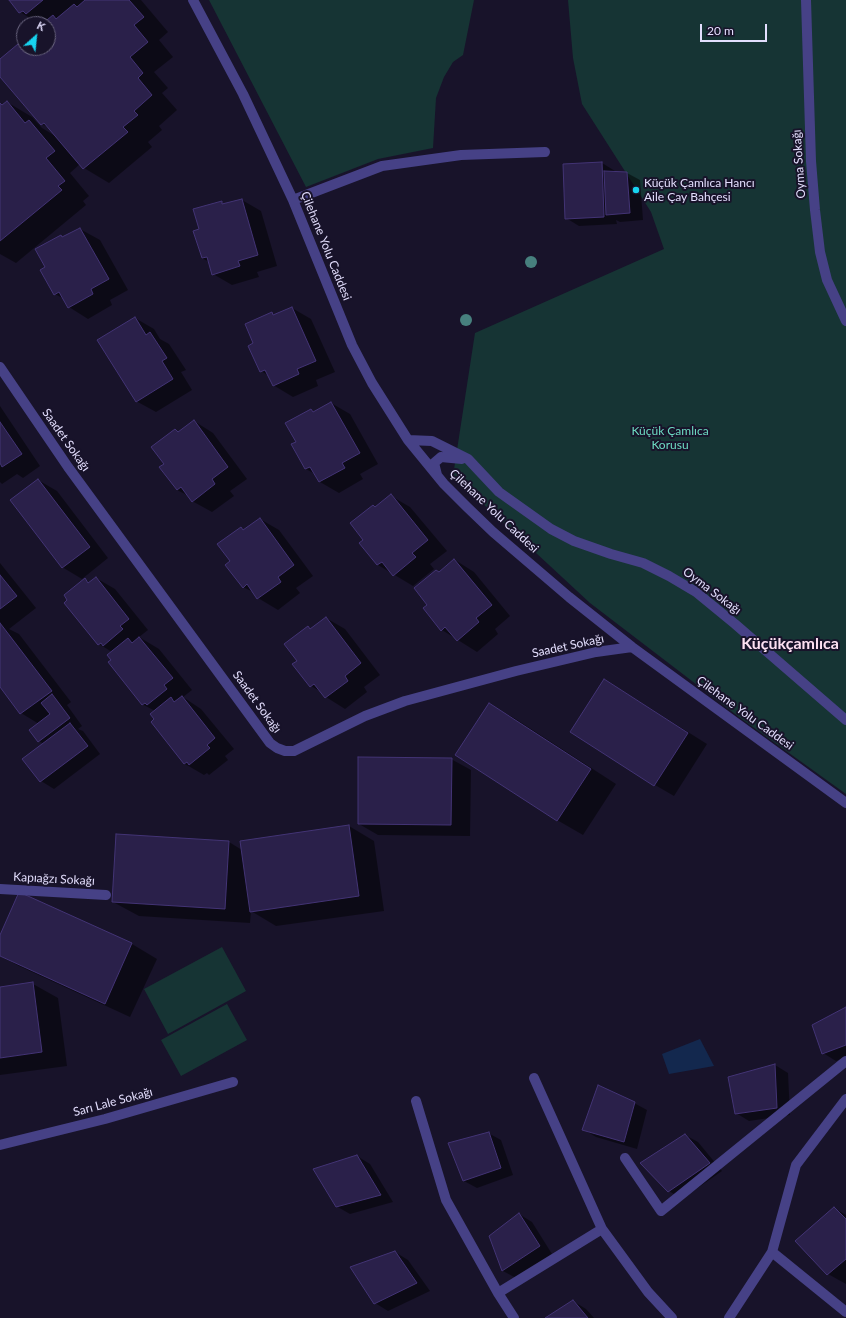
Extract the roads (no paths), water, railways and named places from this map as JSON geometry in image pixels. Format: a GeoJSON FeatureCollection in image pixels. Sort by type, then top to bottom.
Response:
{"type":"FeatureCollection","features":[{"type":"Feature","properties":{"kind":"street","name":"Çilehane Yolu Caddesi"},"geometry":{"type":"LineString","coordinates":[[193,0],[243,94],[293,200],[352,345],[372,383],[408,440],[437,476],[493,532],[569,597],[632,647],[846,802]]}},
{"type":"Feature","properties":{"kind":"street","name":"Oyma Sokağı"},"geometry":{"type":"LineString","coordinates":[[806,0],[811,161],[820,252],[827,280],[846,321]]}},
{"type":"Feature","properties":{"kind":"street"},"geometry":{"type":"LineString","coordinates":[[293,200],[382,166],[461,155],[545,152]]}},
{"type":"Feature","properties":{"kind":"street","name":"Saadet Sokağı"},"geometry":{"type":"LineString","coordinates":[[0,367],[68,468],[270,742],[277,748],[285,751],[294,751],[365,716],[404,701],[516,671],[596,652],[632,647]]}},
{"type":"Feature","properties":{"kind":"street","name":"Oyma Sokağı"},"geometry":{"type":"LineString","coordinates":[[408,440],[432,441],[468,460],[499,492],[551,529],[574,541],[643,563],[696,592],[846,720]]}},
{"type":"Feature","properties":{"kind":"street"},"geometry":{"type":"LineString","coordinates":[[437,476],[434,463],[441,457],[468,460]]}},
{"type":"Feature","properties":{"kind":"street","name":"Kapıağzı Sokağı"},"geometry":{"type":"LineString","coordinates":[[0,889],[106,895]]}},
{"type":"Feature","properties":{"kind":"street"},"geometry":{"type":"LineString","coordinates":[[625,1158],[661,1211],[846,1061]]}},
{"type":"Feature","properties":{"kind":"street"},"geometry":{"type":"LineString","coordinates":[[534,1078],[602,1229],[648,1292],[672,1318]]}},
{"type":"Feature","properties":{"kind":"street","name":"Sarı Lale Sokağı"},"geometry":{"type":"LineString","coordinates":[[0,1145],[105,1119],[233,1082]]}},
{"type":"Feature","properties":{"kind":"street"},"geometry":{"type":"LineString","coordinates":[[729,1318],[772,1252],[796,1165],[846,1100]]}},
{"type":"Feature","properties":{"kind":"street"},"geometry":{"type":"LineString","coordinates":[[416,1101],[446,1200],[498,1293],[514,1318]]}},
{"type":"Feature","properties":{"kind":"street"},"geometry":{"type":"LineString","coordinates":[[498,1293],[602,1229]]}},
{"type":"Feature","properties":{"kind":"street"},"geometry":{"type":"LineString","coordinates":[[772,1252],[846,1312]]}},
{"type":"Feature","properties":{"kind":"water"},"geometry":{"type":"Polygon","coordinates":[[[700,1039],[714,1066],[669,1074],[662,1054],[700,1039]]]}},
{"type":"Feature","properties":{"kind":"place","name":"Küçük Çamlıca Hancı Aile Çay Bahçesi"},"geometry":{"type":"Point","coordinates":[636,190]}},
{"type":"Feature","properties":{"kind":"district","name":"Küçükçamlıca"},"geometry":{"type":"Point","coordinates":[790,644]}},
{"type":"Feature","properties":{"kind":"park label","name":"Küçük Çamlıca Korusu"},"geometry":{"type":"Point","coordinates":[670,438]}}]}
